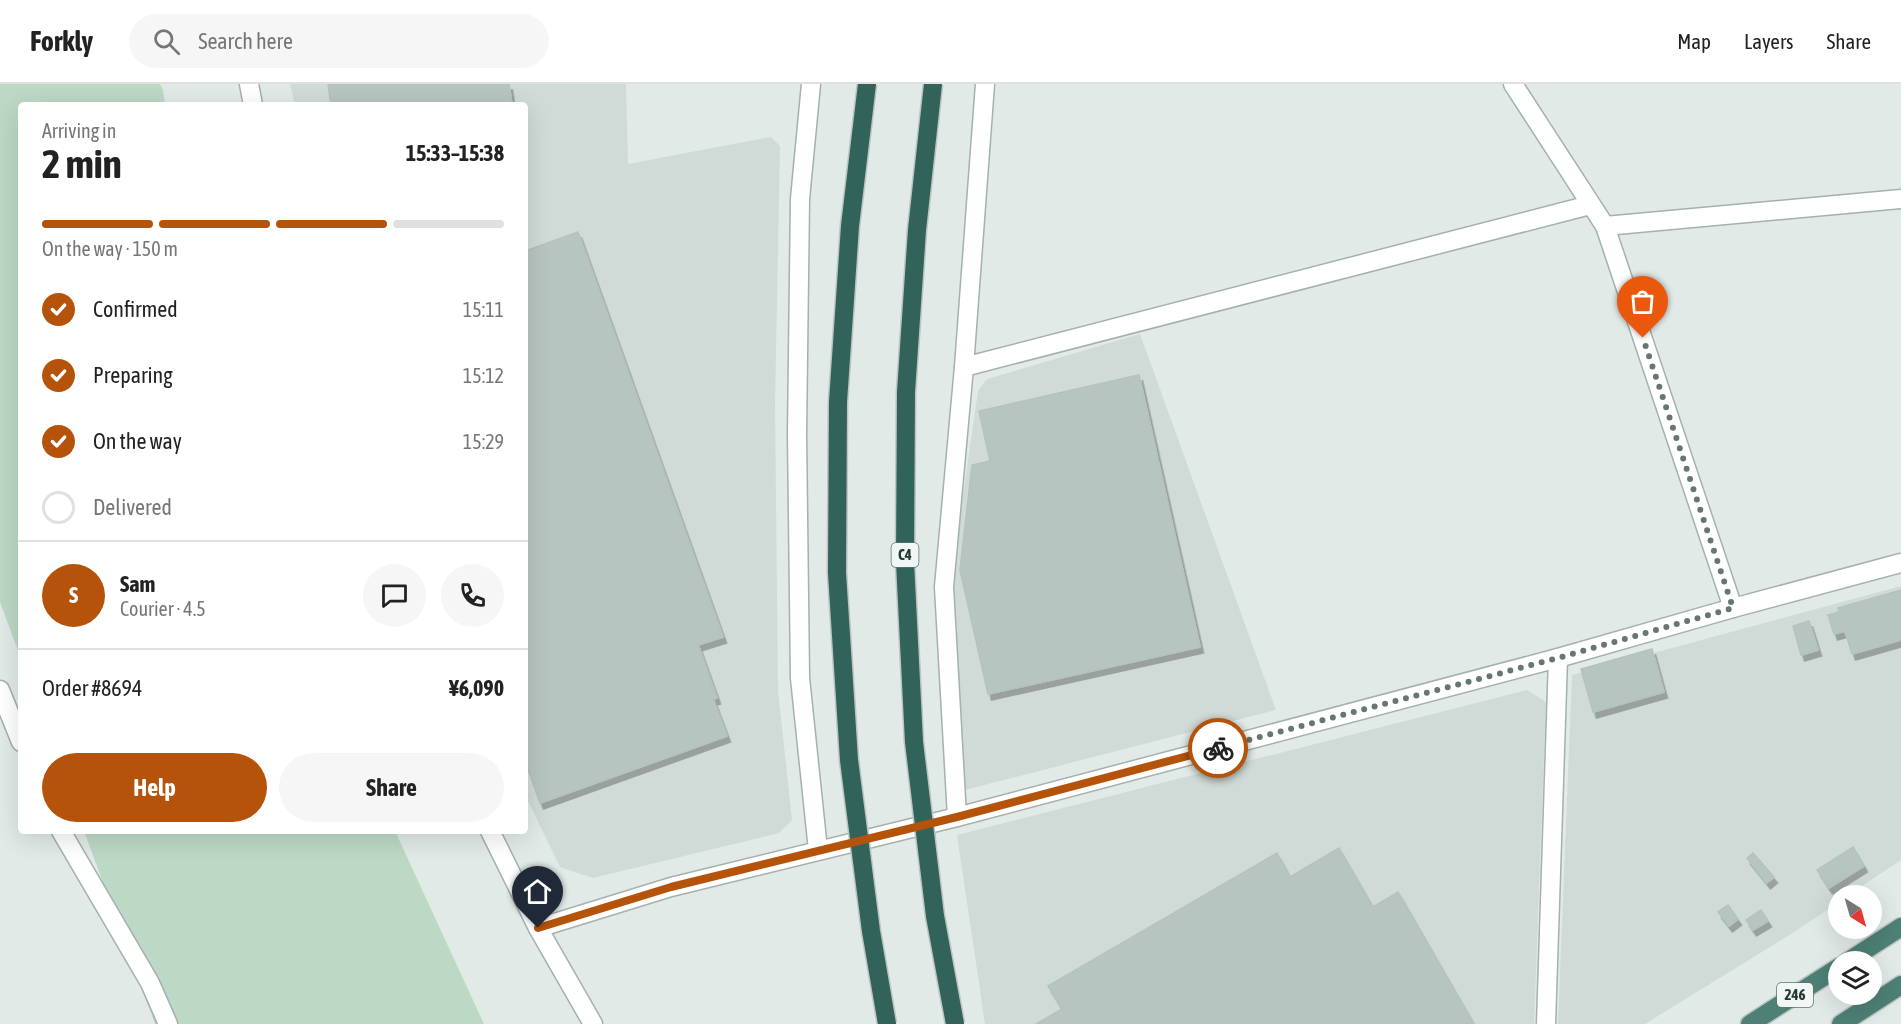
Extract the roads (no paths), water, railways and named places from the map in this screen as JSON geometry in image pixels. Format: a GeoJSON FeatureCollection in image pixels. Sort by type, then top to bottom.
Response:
{"type":"FeatureCollection","features":[{"type":"Feature","properties":{"kind":"highway"},"geometry":{"type":"LineString","coordinates":[[867,84],[850,226],[838,402],[837,573],[849,760],[871,931],[887,1024]]}},
{"type":"Feature","properties":{"kind":"highway","name":"C4"},"geometry":{"type":"LineString","coordinates":[[933,84],[917,230],[906,392],[904,562],[914,742],[935,916],[955,1024]]}},
{"type":"Feature","properties":{"kind":"highway"},"geometry":{"type":"LineString","coordinates":[[1864,951],[1901,927]]}},
{"type":"Feature","properties":{"kind":"highway","name":"246"},"geometry":{"type":"LineString","coordinates":[[1750,1024],[1828,974]]}},
{"type":"Feature","properties":{"kind":"highway"},"geometry":{"type":"LineString","coordinates":[[1841,1024],[1901,985]]}},
{"type":"Feature","properties":{"kind":"street"},"geometry":{"type":"LineString","coordinates":[[249,84],[252,102]]}},
{"type":"Feature","properties":{"kind":"street"},"geometry":{"type":"LineString","coordinates":[[811,84],[800,199],[797,434],[800,678],[818,850]]}},
{"type":"Feature","properties":{"kind":"street"},"geometry":{"type":"LineString","coordinates":[[957,817],[944,587],[964,367],[985,84]]}},
{"type":"Feature","properties":{"kind":"street"},"geometry":{"type":"LineString","coordinates":[[1513,84],[1605,226],[1733,608]]}},
{"type":"Feature","properties":{"kind":"street"},"geometry":{"type":"LineString","coordinates":[[1605,226],[1901,199]]}},
{"type":"Feature","properties":{"kind":"street"},"geometry":{"type":"LineString","coordinates":[[964,367],[1590,206]]}},
{"type":"Feature","properties":{"kind":"street"},"geometry":{"type":"LineString","coordinates":[[538,928],[671,887],[957,817],[1558,658],[1901,563]]}},
{"type":"Feature","properties":{"kind":"street"},"geometry":{"type":"LineString","coordinates":[[1546,1024],[1558,658]]}},
{"type":"Feature","properties":{"kind":"street"},"geometry":{"type":"LineString","coordinates":[[0,690],[18,735]]}},
{"type":"Feature","properties":{"kind":"street"},"geometry":{"type":"LineString","coordinates":[[63,834],[150,983],[168,1024]]}},
{"type":"Feature","properties":{"kind":"street"},"geometry":{"type":"LineString","coordinates":[[491,834],[538,928],[593,1024]]}}]}
